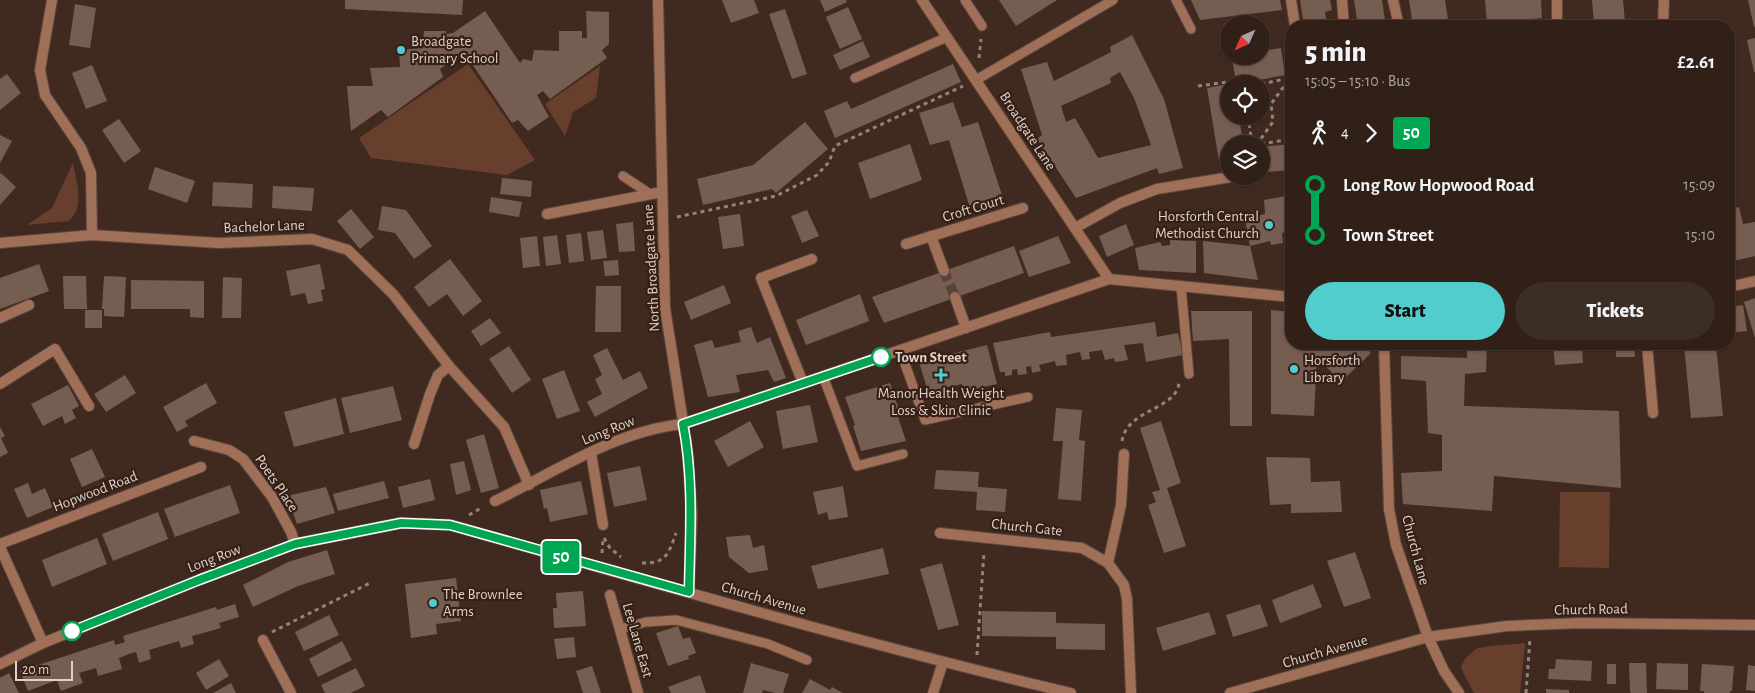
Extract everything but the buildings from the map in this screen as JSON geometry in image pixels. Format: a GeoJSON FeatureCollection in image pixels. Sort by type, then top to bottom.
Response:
{"type":"FeatureCollection","features":[{"type":"Feature","properties":{"kind":"street"},"geometry":{"type":"LineString","coordinates":[[52,0],[40,70],[45,95],[81,148],[91,173],[92,234]]}},
{"type":"Feature","properties":{"kind":"street","name":"North Broadgate Lane"},"geometry":{"type":"LineString","coordinates":[[658,0],[665,308],[688,447],[692,514],[689,592]]}},
{"type":"Feature","properties":{"kind":"street","name":"Broadgate Lane"},"geometry":{"type":"LineString","coordinates":[[922,0],[1109,279]]}},
{"type":"Feature","properties":{"kind":"street"},"geometry":{"type":"LineString","coordinates":[[1291,0],[1294,20]]}},
{"type":"Feature","properties":{"kind":"street"},"geometry":{"type":"LineString","coordinates":[[1342,0],[1344,20]]}},
{"type":"Feature","properties":{"kind":"street"},"geometry":{"type":"LineString","coordinates":[[1393,0],[1398,20]]}},
{"type":"Feature","properties":{"kind":"street"},"geometry":{"type":"LineString","coordinates":[[1556,0],[1557,20]]}},
{"type":"Feature","properties":{"kind":"street"},"geometry":{"type":"LineString","coordinates":[[1663,20],[1664,0]]}},
{"type":"Feature","properties":{"kind":"street"},"geometry":{"type":"LineString","coordinates":[[1075,228],[1120,203],[1157,189],[1220,179]]}},
{"type":"Feature","properties":{"kind":"street"},"geometry":{"type":"LineString","coordinates":[[547,214],[662,192]]}},
{"type":"Feature","properties":{"kind":"street","name":"Croft Court"},"geometry":{"type":"LineString","coordinates":[[906,244],[1023,208]]}},
{"type":"Feature","properties":{"kind":"street","name":"Bachelor Lane"},"geometry":{"type":"LineString","coordinates":[[0,243],[92,234],[218,242],[312,239],[348,250],[393,294],[449,366],[504,427],[528,485]]}},
{"type":"Feature","properties":{"kind":"street","name":"Croft Court"},"geometry":{"type":"LineString","coordinates":[[931,236],[944,271]]}},
{"type":"Feature","properties":{"kind":"street"},"geometry":{"type":"LineString","coordinates":[[803,383],[761,278],[812,259]]}},
{"type":"Feature","properties":{"kind":"street"},"geometry":{"type":"LineString","coordinates":[[683,424],[1109,279],[1285,296]]}},
{"type":"Feature","properties":{"kind":"street"},"geometry":{"type":"LineString","coordinates":[[1735,286],[1755,281]]}},
{"type":"Feature","properties":{"kind":"street"},"geometry":{"type":"LineString","coordinates":[[955,297],[966,328]]}},
{"type":"Feature","properties":{"kind":"street"},"geometry":{"type":"LineString","coordinates":[[0,318],[30,305]]}},
{"type":"Feature","properties":{"kind":"street"},"geometry":{"type":"LineString","coordinates":[[0,384],[55,349],[89,406]]}},
{"type":"Feature","properties":{"kind":"street","name":"Church Lane"},"geometry":{"type":"LineString","coordinates":[[1384,350],[1389,509],[1396,546],[1428,637],[1444,671],[1459,693]]}},
{"type":"Feature","properties":{"kind":"street"},"geometry":{"type":"LineString","coordinates":[[1648,350],[1653,413]]}},
{"type":"Feature","properties":{"kind":"street"},"geometry":{"type":"LineString","coordinates":[[414,444],[430,394],[438,376],[449,366]]}},
{"type":"Feature","properties":{"kind":"street","name":"Long Row"},"geometry":{"type":"LineString","coordinates":[[495,501],[591,452],[635,434],[683,424]]}},
{"type":"Feature","properties":{"kind":"street","name":"Poets Place"},"geometry":{"type":"LineString","coordinates":[[194,441],[229,450],[244,459],[272,497],[291,532],[295,544]]}},
{"type":"Feature","properties":{"kind":"street"},"geometry":{"type":"LineString","coordinates":[[591,452],[603,525]]}},
{"type":"Feature","properties":{"kind":"street"},"geometry":{"type":"LineString","coordinates":[[1108,563],[1121,505],[1124,454]]}},
{"type":"Feature","properties":{"kind":"street","name":"Hopwood Road"},"geometry":{"type":"LineString","coordinates":[[43,643],[2,558],[0,546],[201,467]]}},
{"type":"Feature","properties":{"kind":"street","name":"Long Row"},"geometry":{"type":"LineString","coordinates":[[0,664],[43,643],[199,580],[295,544],[401,523],[450,525]]}},
{"type":"Feature","properties":{"kind":"street","name":"Church Avenue"},"geometry":{"type":"LineString","coordinates":[[450,525],[819,629],[976,671],[1071,693]]}},
{"type":"Feature","properties":{"kind":"street","name":"Church Gate"},"geometry":{"type":"LineString","coordinates":[[940,533],[1082,548],[1108,563],[1124,585],[1127,599],[1131,693]]}},
{"type":"Feature","properties":{"kind":"street","name":"Lee Lane East"},"geometry":{"type":"LineString","coordinates":[[610,595],[638,693]]}},
{"type":"Feature","properties":{"kind":"street","name":"Church Road"},"geometry":{"type":"LineString","coordinates":[[1428,637],[1507,626],[1581,623],[1755,625]]}},
{"type":"Feature","properties":{"kind":"street","name":"Church Avenue"},"geometry":{"type":"LineString","coordinates":[[1230,693],[1428,637]]}},
{"type":"Feature","properties":{"kind":"street"},"geometry":{"type":"LineString","coordinates":[[263,640],[291,693]]}},
{"type":"Feature","properties":{"kind":"street"},"geometry":{"type":"LineString","coordinates":[[933,693],[943,662]]}},
{"type":"Feature","properties":{"kind":"lane"},"geometry":{"type":"LineString","coordinates":[[965,0],[982,26]]}},
{"type":"Feature","properties":{"kind":"lane"},"geometry":{"type":"LineString","coordinates":[[976,80],[1113,0]]}},
{"type":"Feature","properties":{"kind":"lane"},"geometry":{"type":"LineString","coordinates":[[1176,0],[1191,29]]}},
{"type":"Feature","properties":{"kind":"lane"},"geometry":{"type":"LineString","coordinates":[[855,78],[947,36]]}},
{"type":"Feature","properties":{"kind":"lane"},"geometry":{"type":"LineString","coordinates":[[624,176],[650,194]]}},
{"type":"Feature","properties":{"kind":"lane"},"geometry":{"type":"LineString","coordinates":[[1180,286],[1189,374]]}},
{"type":"Feature","properties":{"kind":"lane"},"geometry":{"type":"LineString","coordinates":[[900,350],[925,420],[1028,397]]}},
{"type":"Feature","properties":{"kind":"lane"},"geometry":{"type":"LineString","coordinates":[[823,376],[857,466],[903,454]]}},
{"type":"Feature","properties":{"kind":"lane"},"geometry":{"type":"LineString","coordinates":[[620,629],[646,622],[676,620],[768,644],[807,660]]}},
{"type":"Feature","properties":{"kind":"path"},"geometry":{"type":"LineString","coordinates":[[664,220],[776,196],[817,175],[829,162],[835,146],[976,80],[982,26]]}},
{"type":"Feature","properties":{"kind":"path"},"geometry":{"type":"LineString","coordinates":[[1270,82],[1285,79]]}},
{"type":"Feature","properties":{"kind":"path"},"geometry":{"type":"LineString","coordinates":[[1198,86],[1220,83]]}},
{"type":"Feature","properties":{"kind":"path"},"geometry":{"type":"LineString","coordinates":[[1264,135],[1273,122],[1271,104],[1285,85]]}},
{"type":"Feature","properties":{"kind":"path"},"geometry":{"type":"LineString","coordinates":[[1270,142],[1285,140]]}},
{"type":"Feature","properties":{"kind":"path"},"geometry":{"type":"LineString","coordinates":[[1124,454],[1123,434],[1130,423],[1171,397],[1178,390],[1179,381]]}},
{"type":"Feature","properties":{"kind":"path"},"geometry":{"type":"LineString","coordinates":[[450,525],[495,501]]}},
{"type":"Feature","properties":{"kind":"path"},"geometry":{"type":"LineString","coordinates":[[603,525],[603,536],[610,548],[632,563],[654,564],[669,552],[676,531]]}},
{"type":"Feature","properties":{"kind":"path"},"geometry":{"type":"LineString","coordinates":[[976,671],[985,538]]}},
{"type":"Feature","properties":{"kind":"path"},"geometry":{"type":"LineString","coordinates":[[629,576],[632,563]]}},
{"type":"Feature","properties":{"kind":"path"},"geometry":{"type":"LineString","coordinates":[[278,629],[372,582]]}},
{"type":"Feature","properties":{"kind":"path"},"geometry":{"type":"LineString","coordinates":[[1526,693],[1532,625]]}},
{"type":"Feature","properties":{"kind":"shaded area"},"geometry":{"type":"Polygon","coordinates":[[[468,64],[535,160],[507,175],[371,158],[359,138],[468,64]]]}},
{"type":"Feature","properties":{"kind":"shaded area"},"geometry":{"type":"Polygon","coordinates":[[[600,66],[596,98],[573,112],[565,136],[545,104],[600,66]]]}},
{"type":"Feature","properties":{"kind":"shaded area"},"geometry":{"type":"Polygon","coordinates":[[[73,163],[78,194],[77,209],[74,216],[68,221],[27,225],[52,208],[73,163]]]}},
{"type":"Feature","properties":{"kind":"shaded area"},"geometry":{"type":"Polygon","coordinates":[[[1560,492],[1610,492],[1609,568],[1559,567],[1560,492]]]}},
{"type":"Feature","properties":{"kind":"shaded area"},"geometry":{"type":"Polygon","coordinates":[[[1525,643],[1520,693],[1474,693],[1461,668],[1469,655],[1480,648],[1525,643]]]}},
{"type":"Feature","properties":{"kind":"tunnel"},"geometry":{"type":"LineString","coordinates":[[944,271],[955,297]]}},
{"type":"Feature","properties":{"kind":"bus line","name":"50"},"geometry":{"type":"LineString","coordinates":[[72,631],[295,544],[401,523],[450,525],[689,592],[692,514],[688,447],[683,424],[881,357]]}},
{"type":"Feature","properties":{"kind":"place","name":"Broadgate Primary School"},"geometry":{"type":"Point","coordinates":[401,50]}},
{"type":"Feature","properties":{"kind":"place","name":"Horsforth Central Methodist Church"},"geometry":{"type":"Point","coordinates":[1269,225]}},
{"type":"Feature","properties":{"kind":"place","name":"Town Street"},"geometry":{"type":"Point","coordinates":[881,357]}},
{"type":"Feature","properties":{"kind":"place","name":"Horsforth Library"},"geometry":{"type":"Point","coordinates":[1294,369]}},
{"type":"Feature","properties":{"kind":"place","name":"Manor Health Weight Loss & Skin Clinic"},"geometry":{"type":"Point","coordinates":[941,375]}},
{"type":"Feature","properties":{"kind":"place","name":"The Brownlee Arms"},"geometry":{"type":"Point","coordinates":[433,603]}}]}
